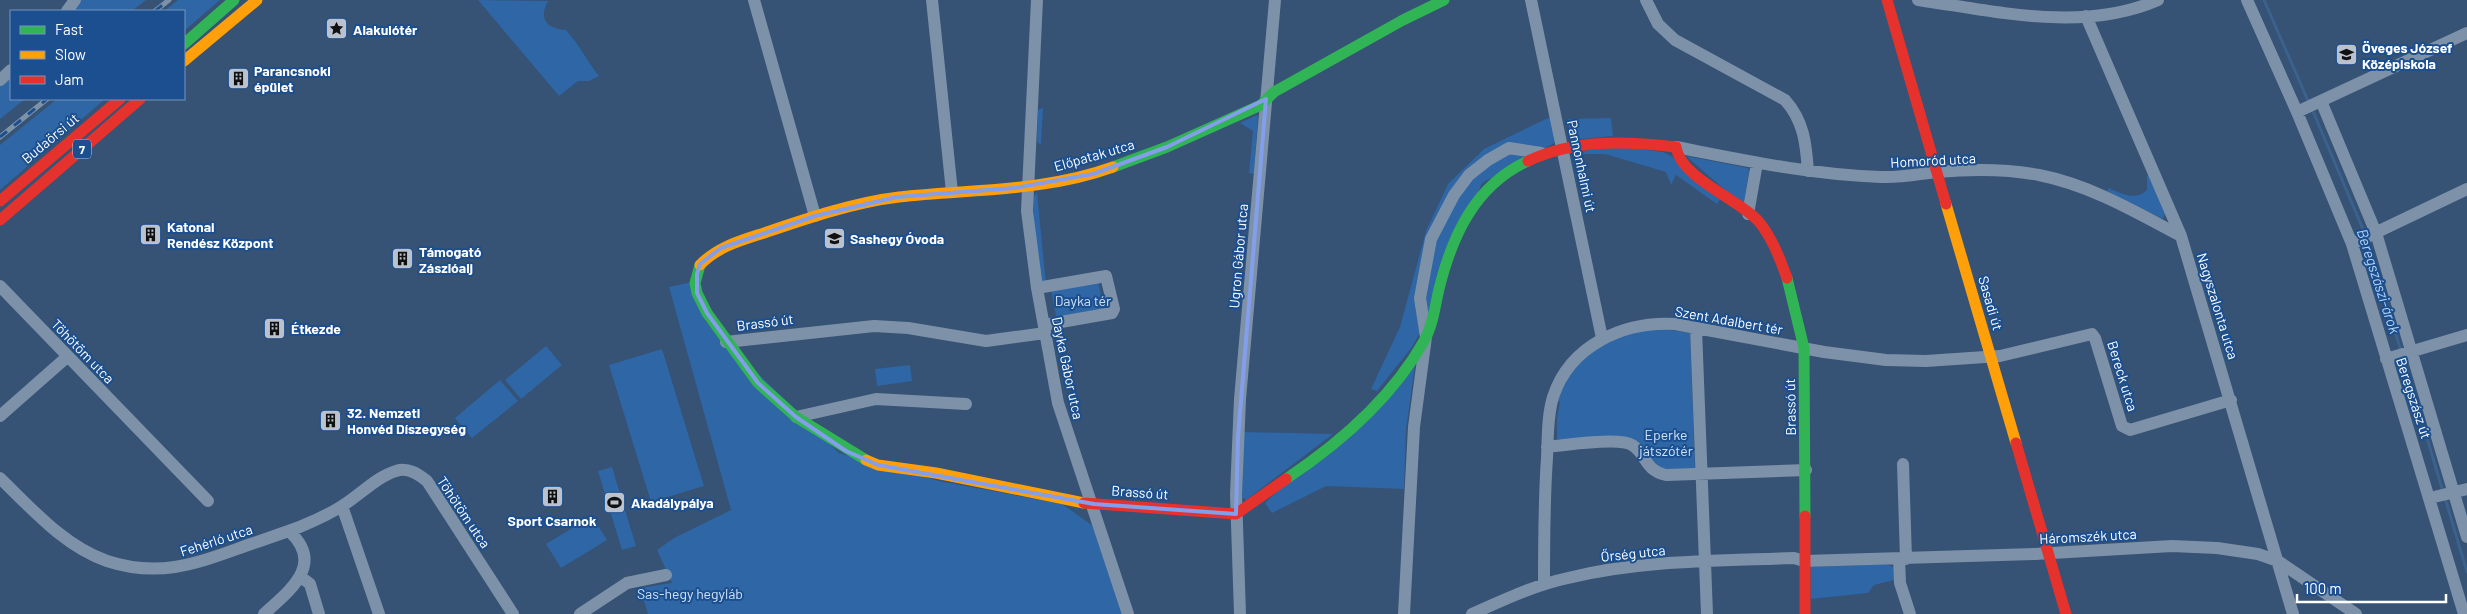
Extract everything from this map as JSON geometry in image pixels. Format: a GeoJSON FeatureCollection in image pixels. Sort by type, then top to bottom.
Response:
{"type":"FeatureCollection","features":[{"type":"Feature","properties":{"kind":"street"},"geometry":{"type":"LineString","coordinates":[[185,43],[234,0]]}},
{"type":"Feature","properties":{"kind":"street"},"geometry":{"type":"LineString","coordinates":[[185,60],[257,0]]}},
{"type":"Feature","properties":{"kind":"street"},"geometry":{"type":"LineString","coordinates":[[754,0],[815,216]]}},
{"type":"Feature","properties":{"kind":"street"},"geometry":{"type":"LineString","coordinates":[[932,0],[952,192]]}},
{"type":"Feature","properties":{"kind":"street","name":"Dayka Gábor utca"},"geometry":{"type":"LineString","coordinates":[[1037,0],[1028,186],[1028,224],[1037,288],[1064,422],[1094,504],[1128,614]]}},
{"type":"Feature","properties":{"kind":"street","name":"Ugron Gábor utca"},"geometry":{"type":"LineString","coordinates":[[1240,614],[1236,514],[1240,399],[1275,0]]}},
{"type":"Feature","properties":{"kind":"street","name":"Előpatak utca"},"geometry":{"type":"LineString","coordinates":[[721,248],[815,216],[897,196],[1028,186],[1093,174],[1132,161],[1261,104],[1274,92],[1394,24],[1444,0]]}},
{"type":"Feature","properties":{"kind":"street","name":"Pannonhalmi út"},"geometry":{"type":"LineString","coordinates":[[1531,0],[1564,148],[1602,338]]}},
{"type":"Feature","properties":{"kind":"street"},"geometry":{"type":"LineString","coordinates":[[1646,0],[1658,24],[1675,40],[1785,100],[1795,111],[1801,123],[1808,171]]}},
{"type":"Feature","properties":{"kind":"street","name":"Sasadi út"},"geometry":{"type":"LineString","coordinates":[[1888,0],[1936,172],[2066,614]]}},
{"type":"Feature","properties":{"kind":"street"},"geometry":{"type":"LineString","coordinates":[[1918,0],[2032,16],[2086,16],[2133,4],[2158,0]]}},
{"type":"Feature","properties":{"kind":"street","name":"Beregszász út"},"geometry":{"type":"LineString","coordinates":[[2247,0],[2310,106],[2364,238],[2442,494],[2464,614]]}},
{"type":"Feature","properties":{"kind":"street","name":"Nagyszalonta utca"},"geometry":{"type":"LineString","coordinates":[[2086,16],[2181,236],[2294,614]]}},
{"type":"Feature","properties":{"kind":"street"},"geometry":{"type":"LineString","coordinates":[[2310,106],[2467,32]]}},
{"type":"Feature","properties":{"kind":"street"},"geometry":{"type":"LineString","coordinates":[[0,80],[10,71]]}},
{"type":"Feature","properties":{"kind":"street","name":"Budaörsi út"},"geometry":{"type":"LineString","coordinates":[[0,200],[119,100]]}},
{"type":"Feature","properties":{"kind":"street","name":"Budaörsi út"},"geometry":{"type":"LineString","coordinates":[[0,220],[139,100]]}},
{"type":"Feature","properties":{"kind":"street","name":"Beregszász út"},"geometry":{"type":"LineString","coordinates":[[2310,106],[2364,238],[2442,494],[2467,537]]}},
{"type":"Feature","properties":{"kind":"street"},"geometry":{"type":"LineString","coordinates":[[1404,614],[1414,427],[1419,378],[1426,337],[1452,244],[1467,216],[1505,173],[1541,153],[1608,142],[1633,141],[1676,147]]}},
{"type":"Feature","properties":{"kind":"street","name":"Homoród utca"},"geometry":{"type":"LineString","coordinates":[[1676,147],[1808,171],[1883,177],[1936,172],[2013,172],[2057,179],[2114,201],[2181,236]]}},
{"type":"Feature","properties":{"kind":"street","name":"Brassó út"},"geometry":{"type":"LineString","coordinates":[[1676,147],[1677,154],[1695,175],[1759,222],[1769,236],[1782,261],[1804,348],[1806,470],[1805,614]]}},
{"type":"Feature","properties":{"kind":"street"},"geometry":{"type":"LineString","coordinates":[[1236,514],[1261,494],[1315,460],[1360,421],[1403,372],[1426,337],[1420,298],[1430,239],[1450,201],[1469,175],[1488,160],[1509,148],[1541,153]]}},
{"type":"Feature","properties":{"kind":"street"},"geometry":{"type":"LineString","coordinates":[[1748,214],[1757,163]]}},
{"type":"Feature","properties":{"kind":"street"},"geometry":{"type":"LineString","coordinates":[[2364,238],[2467,190]]}},
{"type":"Feature","properties":{"kind":"street","name":"Brassó út"},"geometry":{"type":"LineString","coordinates":[[721,248],[700,264],[695,283],[697,294],[707,312],[726,342],[758,383],[796,417],[846,451],[878,465],[936,473],[1006,490],[1094,504],[1236,514]]}},
{"type":"Feature","properties":{"kind":"street"},"geometry":{"type":"LineString","coordinates":[[1037,288],[1106,276],[1114,310],[1112,313],[1044,329]]}},
{"type":"Feature","properties":{"kind":"street","name":"Töhötöm utca"},"geometry":{"type":"LineString","coordinates":[[0,286],[208,501]]}},
{"type":"Feature","properties":{"kind":"street","name":"Szent Adalbert tér"},"geometry":{"type":"LineString","coordinates":[[1544,584],[1544,504],[1550,410],[1559,384],[1574,362],[1602,338],[1656,323],[1804,348]]}},
{"type":"Feature","properties":{"kind":"street","name":"Brassó út"},"geometry":{"type":"LineString","coordinates":[[726,342],[874,326],[908,328],[966,340],[986,341],[1044,329]]}},
{"type":"Feature","properties":{"kind":"street"},"geometry":{"type":"LineString","coordinates":[[1696,329],[1707,614]]}},
{"type":"Feature","properties":{"kind":"street","name":"Bereck utca"},"geometry":{"type":"LineString","coordinates":[[1804,348],[1886,360],[1991,357],[2092,334],[2122,426],[2130,430],[2231,400]]}},
{"type":"Feature","properties":{"kind":"street"},"geometry":{"type":"LineString","coordinates":[[2400,355],[2467,336]]}},
{"type":"Feature","properties":{"kind":"street"},"geometry":{"type":"LineString","coordinates":[[0,416],[67,356]]}},
{"type":"Feature","properties":{"kind":"street"},"geometry":{"type":"LineString","coordinates":[[796,417],[876,399],[966,404]]}},
{"type":"Feature","properties":{"kind":"street"},"geometry":{"type":"LineString","coordinates":[[1547,447],[1614,442],[1629,443],[1637,448],[1656,472],[1666,475],[1806,470]]}},
{"type":"Feature","properties":{"kind":"street"},"geometry":{"type":"LineString","coordinates":[[1903,464],[1900,583],[1910,614]]}},
{"type":"Feature","properties":{"kind":"street","name":"Töhötöm utca"},"geometry":{"type":"LineString","coordinates":[[290,532],[342,506],[397,470],[416,473],[427,481],[513,614]]}},
{"type":"Feature","properties":{"kind":"street","name":"Fehérló utca"},"geometry":{"type":"LineString","coordinates":[[0,478],[58,533],[74,544],[107,560],[127,565],[172,568],[189,566],[290,532]]}},
{"type":"Feature","properties":{"kind":"street"},"geometry":{"type":"LineString","coordinates":[[2442,494],[2467,489]]}},
{"type":"Feature","properties":{"kind":"street"},"geometry":{"type":"LineString","coordinates":[[342,506],[379,614]]}},
{"type":"Feature","properties":{"kind":"street"},"geometry":{"type":"LineString","coordinates":[[264,614],[286,594],[300,577],[305,561],[302,547],[290,532]]}},
{"type":"Feature","properties":{"kind":"street","name":"Háromszék utca"},"geometry":{"type":"LineString","coordinates":[[1804,561],[1902,559],[2194,547],[2258,554],[2278,561],[2356,614]]}},
{"type":"Feature","properties":{"kind":"street","name":"Őrség utca"},"geometry":{"type":"LineString","coordinates":[[1472,614],[1544,584],[1606,571],[1706,561],[1794,558],[1804,561]]}},
{"type":"Feature","properties":{"kind":"street"},"geometry":{"type":"LineString","coordinates":[[580,614],[626,583],[666,575]]}},
{"type":"Feature","properties":{"kind":"street"},"geometry":{"type":"LineString","coordinates":[[300,577],[310,584],[319,614]]}},
{"type":"Feature","properties":{"kind":"highlighted area"},"geometry":{"type":"Polygon","coordinates":[[[1266,99],[1238,437],[1236,514],[1094,504],[878,465],[846,451],[796,417],[758,383],[707,313],[697,293],[697,274],[700,264],[721,248],[815,216],[897,197],[1015,188],[1093,174],[1167,147],[1266,99]]]}},
{"type":"Feature","properties":{"kind":"green space"},"geometry":{"type":"Polygon","coordinates":[[[81,0],[146,0],[133,10],[74,10],[81,0]]]}},
{"type":"Feature","properties":{"kind":"green space"},"geometry":{"type":"Polygon","coordinates":[[[178,0],[220,0],[185,30],[185,10],[165,10],[178,0]]]}},
{"type":"Feature","properties":{"kind":"green space"},"geometry":{"type":"Polygon","coordinates":[[[478,0],[548,1],[544,13],[546,22],[554,28],[566,30],[599,76],[589,81],[578,81],[559,96],[478,0]]]}},
{"type":"Feature","properties":{"kind":"green space"},"geometry":{"type":"Polygon","coordinates":[[[10,77],[10,100],[24,100],[0,119],[0,86],[10,77]]]}},
{"type":"Feature","properties":{"kind":"green space"},"geometry":{"type":"Polygon","coordinates":[[[56,100],[104,100],[0,190],[0,145],[56,100]]]}},
{"type":"Feature","properties":{"kind":"green space"},"geometry":{"type":"Polygon","coordinates":[[[1043,108],[1041,145],[1037,142],[1038,110],[1043,108]]]}},
{"type":"Feature","properties":{"kind":"green space"},"geometry":{"type":"Polygon","coordinates":[[[1257,115],[1254,174],[1249,173],[1253,131],[1240,123],[1257,115]]]}},
{"type":"Feature","properties":{"kind":"green space"},"geometry":{"type":"Polygon","coordinates":[[[1552,116],[1558,141],[1482,183],[1423,327],[1412,347],[1377,391],[1371,389],[1400,327],[1426,231],[1448,184],[1484,149],[1552,116]]]}},
{"type":"Feature","properties":{"kind":"green space"},"geometry":{"type":"Polygon","coordinates":[[[1611,118],[1613,136],[1571,140],[1568,119],[1611,118]]]}},
{"type":"Feature","properties":{"kind":"green space"},"geometry":{"type":"Polygon","coordinates":[[[1610,145],[1663,152],[1673,157],[1720,199],[1717,204],[1676,175],[1671,185],[1666,172],[1605,154],[1573,154],[1610,145]]]}},
{"type":"Feature","properties":{"kind":"green space"},"geometry":{"type":"Polygon","coordinates":[[[1686,156],[1748,168],[1744,202],[1741,204],[1686,156]]]}},
{"type":"Feature","properties":{"kind":"green space"},"geometry":{"type":"Polygon","coordinates":[[[2149,175],[2166,211],[2163,219],[2107,191],[2109,188],[2123,194],[2138,195],[2147,190],[2147,176],[2149,175]]]}},
{"type":"Feature","properties":{"kind":"green space"},"geometry":{"type":"Polygon","coordinates":[[[1037,192],[1046,285],[1042,283],[1035,248],[1033,198],[1037,192]]]}},
{"type":"Feature","properties":{"kind":"green space","name":"Dayka tér"},"geometry":{"type":"Polygon","coordinates":[[[1098,280],[1104,312],[1057,321],[1051,290],[1098,280]]]}},
{"type":"Feature","properties":{"kind":"green space","name":"Sas-hegy hegyláb"},"geometry":{"type":"Polygon","coordinates":[[[692,282],[706,322],[839,453],[939,481],[1062,504],[1096,528],[1123,614],[648,614],[640,588],[672,583],[657,550],[674,538],[731,510],[669,287],[692,282]]]}},
{"type":"Feature","properties":{"kind":"green space","name":"Eperke játszótér"},"geometry":{"type":"Polygon","coordinates":[[[1657,328],[1690,333],[1695,468],[1663,470],[1639,446],[1557,439],[1557,418],[1560,402],[1557,400],[1569,376],[1582,359],[1611,340],[1657,328]]]}},
{"type":"Feature","properties":{"kind":"green space"},"geometry":{"type":"Polygon","coordinates":[[[546,346],[562,365],[521,399],[505,380],[546,346]]]}},
{"type":"Feature","properties":{"kind":"green space"},"geometry":{"type":"Polygon","coordinates":[[[662,349],[704,486],[651,502],[609,365],[662,349]]]}},
{"type":"Feature","properties":{"kind":"green space"},"geometry":{"type":"Polygon","coordinates":[[[910,365],[912,381],[877,386],[875,369],[910,365]]]}},
{"type":"Feature","properties":{"kind":"green space"},"geometry":{"type":"Polygon","coordinates":[[[1415,365],[1406,430],[1404,489],[1326,486],[1272,513],[1266,502],[1415,365]]]}},
{"type":"Feature","properties":{"kind":"green space"},"geometry":{"type":"Polygon","coordinates":[[[500,380],[518,401],[472,438],[455,418],[500,380]]]}},
{"type":"Feature","properties":{"kind":"green space"},"geometry":{"type":"Polygon","coordinates":[[[1244,432],[1333,434],[1246,500],[1240,496],[1244,432]]]}},
{"type":"Feature","properties":{"kind":"green space","name":"Akadálypálya"},"geometry":{"type":"Polygon","coordinates":[[[612,467],[636,546],[622,550],[598,471],[612,467]]]}},
{"type":"Feature","properties":{"kind":"green space"},"geometry":{"type":"Polygon","coordinates":[[[592,516],[607,540],[561,568],[546,544],[592,516]]]}},
{"type":"Feature","properties":{"kind":"green space"},"geometry":{"type":"Polygon","coordinates":[[[1887,564],[1893,567],[1894,580],[1874,585],[1868,593],[1811,599],[1811,567],[1887,564]]]}},
{"type":"Feature","properties":{"kind":"waterway","name":"Beregszászi-árok"},"geometry":{"type":"LineString","coordinates":[[2264,0],[2309,103]]}},
{"type":"Feature","properties":{"kind":"waterway","name":"Beregszászi-árok"},"geometry":{"type":"LineString","coordinates":[[2312,109],[2365,234]]}},
{"type":"Feature","properties":{"kind":"waterway","name":"Beregszászi-árok"},"geometry":{"type":"LineString","coordinates":[[2367,240],[2401,351]]}},
{"type":"Feature","properties":{"kind":"waterway","name":"Beregszászi-árok"},"geometry":{"type":"LineString","coordinates":[[2403,357],[2443,492]]}},
{"type":"Feature","properties":{"kind":"waterway","name":"Beregszászi-árok"},"geometry":{"type":"LineString","coordinates":[[2445,498],[2467,572]]}},
{"type":"Feature","properties":{"kind":"railway"},"geometry":{"type":"LineString","coordinates":[[156,10],[169,0]]}},
{"type":"Feature","properties":{"kind":"railway"},"geometry":{"type":"LineString","coordinates":[[0,137],[46,100]]}},
{"type":"Feature","properties":{"kind":"traffic: fast"},"geometry":{"type":"LineString","coordinates":[[185,43],[234,0]]}},
{"type":"Feature","properties":{"kind":"traffic: fast"},"geometry":{"type":"LineString","coordinates":[[1113,167],[1167,147],[1261,105],[1274,92],[1403,20],[1444,0]]}},
{"type":"Feature","properties":{"kind":"traffic: fast"},"geometry":{"type":"LineString","coordinates":[[1286,479],[1345,435],[1397,382],[1427,335],[1432,322],[1444,269],[1468,214],[1494,184],[1509,171],[1528,161]]}},
{"type":"Feature","properties":{"kind":"traffic: fast"},"geometry":{"type":"LineString","coordinates":[[700,265],[695,283],[697,293],[707,313],[758,383],[796,417],[866,460]]}},
{"type":"Feature","properties":{"kind":"traffic: fast"},"geometry":{"type":"LineString","coordinates":[[1787,278],[1804,348],[1805,516]]}},
{"type":"Feature","properties":{"kind":"traffic: slow"},"geometry":{"type":"LineString","coordinates":[[185,60],[257,0]]}},
{"type":"Feature","properties":{"kind":"traffic: slow"},"geometry":{"type":"LineString","coordinates":[[700,265],[723,248],[740,241],[815,216],[849,207],[899,197],[1007,188],[1061,181],[1113,167]]}},
{"type":"Feature","properties":{"kind":"traffic: slow"},"geometry":{"type":"LineString","coordinates":[[1946,204],[2016,443]]}},
{"type":"Feature","properties":{"kind":"traffic: slow"},"geometry":{"type":"LineString","coordinates":[[866,460],[878,465],[936,473],[1084,503]]}},
{"type":"Feature","properties":{"kind":"traffic: jam"},"geometry":{"type":"LineString","coordinates":[[1887,0],[1946,204]]}},
{"type":"Feature","properties":{"kind":"traffic: jam"},"geometry":{"type":"LineString","coordinates":[[0,201],[119,100]]}},
{"type":"Feature","properties":{"kind":"traffic: jam"},"geometry":{"type":"LineString","coordinates":[[0,220],[139,100]]}},
{"type":"Feature","properties":{"kind":"traffic: jam"},"geometry":{"type":"LineString","coordinates":[[1528,161],[1546,154],[1582,145],[1619,143],[1676,147],[1680,159],[1700,179],[1751,214],[1760,223],[1779,257],[1787,278]]}},
{"type":"Feature","properties":{"kind":"traffic: jam"},"geometry":{"type":"LineString","coordinates":[[2016,443],[2066,614]]}},
{"type":"Feature","properties":{"kind":"traffic: jam"},"geometry":{"type":"LineString","coordinates":[[1084,503],[1236,514],[1286,479]]}},
{"type":"Feature","properties":{"kind":"traffic: jam"},"geometry":{"type":"LineString","coordinates":[[1805,516],[1805,614]]}},
{"type":"Feature","properties":{"kind":"place","name":"Alakulótér"},"geometry":{"type":"Point","coordinates":[337,29]}},
{"type":"Feature","properties":{"kind":"place","name":"Öveges József Középiskola"},"geometry":{"type":"Point","coordinates":[2346,55]}},
{"type":"Feature","properties":{"kind":"place","name":"Parancsnoki épület"},"geometry":{"type":"Point","coordinates":[238,78]}},
{"type":"Feature","properties":{"kind":"place","name":"Katonai Rendész Központ"},"geometry":{"type":"Point","coordinates":[151,234]}},
{"type":"Feature","properties":{"kind":"place","name":"Sashegy Óvoda"},"geometry":{"type":"Point","coordinates":[834,238]}},
{"type":"Feature","properties":{"kind":"place","name":"Támogató Zászlóalj"},"geometry":{"type":"Point","coordinates":[403,259]}},
{"type":"Feature","properties":{"kind":"place","name":"Étkezde"},"geometry":{"type":"Point","coordinates":[275,328]}},
{"type":"Feature","properties":{"kind":"place","name":"32. Nemzeti Honvéd Díszegység"},"geometry":{"type":"Point","coordinates":[331,420]}},
{"type":"Feature","properties":{"kind":"place","name":"Sport Csarnok"},"geometry":{"type":"Point","coordinates":[552,497]}},
{"type":"Feature","properties":{"kind":"place","name":"Akadálypálya"},"geometry":{"type":"Point","coordinates":[615,502]}}]}
